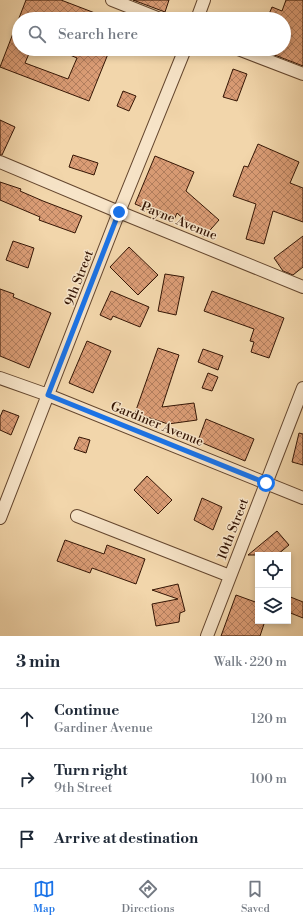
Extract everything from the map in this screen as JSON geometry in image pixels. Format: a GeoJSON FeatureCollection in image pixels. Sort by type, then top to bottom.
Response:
{"type":"FeatureCollection","features":[{"type":"Feature","properties":{"kind":"street"},"geometry":{"type":"LineString","coordinates":[[112,0],[142,12]]}},
{"type":"Feature","properties":{"kind":"street"},"geometry":{"type":"LineString","coordinates":[[200,12],[204,0]]}},
{"type":"Feature","properties":{"kind":"street","name":"9th Street"},"geometry":{"type":"LineString","coordinates":[[0,518],[119,212],[182,56]]}},
{"type":"Feature","properties":{"kind":"street"},"geometry":{"type":"LineString","coordinates":[[256,56],[303,74]]}},
{"type":"Feature","properties":{"kind":"street","name":"Payne Avenue"},"geometry":{"type":"LineString","coordinates":[[0,162],[119,212],[303,286]]}},
{"type":"Feature","properties":{"kind":"street","name":"Gardiner Avenue"},"geometry":{"type":"LineString","coordinates":[[0,378],[48,395],[303,498]]}},
{"type":"Feature","properties":{"kind":"street","name":"10th Street"},"geometry":{"type":"LineString","coordinates":[[207,636],[303,388]]}},
{"type":"Feature","properties":{"kind":"street"},"geometry":{"type":"LineString","coordinates":[[77,516],[230,576]]}},
{"type":"Feature","properties":{"kind":"building"},"geometry":{"type":"Polygon","coordinates":[[[26,0],[61,0],[92,12],[21,12],[26,0]]]}},
{"type":"Feature","properties":{"kind":"building"},"geometry":{"type":"Polygon","coordinates":[[[133,0],[169,0],[165,12],[133,0]]]}},
{"type":"Feature","properties":{"kind":"building"},"geometry":{"type":"Polygon","coordinates":[[[286,0],[303,0],[303,66],[277,56],[291,56],[291,12],[270,12],[272,7],[282,11],[286,0]]]}},
{"type":"Feature","properties":{"kind":"building"},"geometry":{"type":"Polygon","coordinates":[[[12,36],[12,56],[28,56],[25,63],[68,79],[77,58],[72,56],[107,56],[89,101],[0,67],[12,36]]]}},
{"type":"Feature","properties":{"kind":"building"},"geometry":{"type":"Polygon","coordinates":[[[233,69],[247,74],[237,101],[223,97],[233,69]]]}},
{"type":"Feature","properties":{"kind":"building"},"geometry":{"type":"Polygon","coordinates":[[[123,91],[136,96],[129,111],[117,106],[123,91]]]}},
{"type":"Feature","properties":{"kind":"building"},"geometry":{"type":"Polygon","coordinates":[[[0,120],[15,127],[2,155],[0,155],[0,120]]]}},
{"type":"Feature","properties":{"kind":"building"},"geometry":{"type":"Polygon","coordinates":[[[258,144],[299,162],[290,183],[303,188],[303,222],[273,211],[264,244],[246,239],[256,204],[233,196],[244,166],[248,167],[258,144]]]}},
{"type":"Feature","properties":{"kind":"building"},"geometry":{"type":"Polygon","coordinates":[[[73,155],[98,163],[94,175],[69,167],[73,155]]]}},
{"type":"Feature","properties":{"kind":"building"},"geometry":{"type":"Polygon","coordinates":[[[155,156],[194,172],[186,191],[219,220],[204,237],[177,213],[174,220],[135,204],[155,156]]]}},
{"type":"Feature","properties":{"kind":"building"},"geometry":{"type":"Polygon","coordinates":[[[0,182],[21,189],[20,191],[82,216],[75,233],[39,220],[40,217],[0,200],[0,182]]]}},
{"type":"Feature","properties":{"kind":"building"},"geometry":{"type":"Polygon","coordinates":[[[303,236],[303,267],[293,275],[283,271],[274,258],[303,236]]]}},
{"type":"Feature","properties":{"kind":"building"},"geometry":{"type":"Polygon","coordinates":[[[13,241],[34,248],[28,268],[6,260],[13,241]]]}},
{"type":"Feature","properties":{"kind":"building"},"geometry":{"type":"Polygon","coordinates":[[[129,247],[158,275],[138,295],[110,267],[129,247]]]}},
{"type":"Feature","properties":{"kind":"building"},"geometry":{"type":"Polygon","coordinates":[[[165,274],[184,277],[176,315],[158,311],[165,274]]]}},
{"type":"Feature","properties":{"kind":"building"},"geometry":{"type":"Polygon","coordinates":[[[0,289],[14,294],[13,297],[51,313],[29,368],[0,356],[0,289]]]}},
{"type":"Feature","properties":{"kind":"building"},"geometry":{"type":"Polygon","coordinates":[[[111,291],[149,307],[140,327],[113,316],[111,320],[100,315],[111,291]]]}},
{"type":"Feature","properties":{"kind":"building"},"geometry":{"type":"Polygon","coordinates":[[[212,291],[284,318],[269,358],[251,352],[254,342],[250,341],[254,329],[204,311],[212,291]]]}},
{"type":"Feature","properties":{"kind":"building"},"geometry":{"type":"Polygon","coordinates":[[[87,341],[111,351],[93,393],[69,383],[87,341]]]}},
{"type":"Feature","properties":{"kind":"building"},"geometry":{"type":"Polygon","coordinates":[[[158,348],[179,355],[162,407],[194,403],[197,420],[168,424],[135,413],[158,348]]]}},
{"type":"Feature","properties":{"kind":"building"},"geometry":{"type":"Polygon","coordinates":[[[203,349],[223,356],[218,370],[198,362],[203,349]]]}},
{"type":"Feature","properties":{"kind":"building"},"geometry":{"type":"Polygon","coordinates":[[[208,373],[218,377],[212,391],[202,388],[208,373]]]}},
{"type":"Feature","properties":{"kind":"building"},"geometry":{"type":"Polygon","coordinates":[[[3,410],[19,416],[11,435],[0,430],[0,417],[3,410]]]}},
{"type":"Feature","properties":{"kind":"building"},"geometry":{"type":"Polygon","coordinates":[[[206,419],[254,439],[245,461],[198,441],[206,419]]]}},
{"type":"Feature","properties":{"kind":"building"},"geometry":{"type":"Polygon","coordinates":[[[299,433],[303,434],[303,465],[292,462],[299,433]]]}},
{"type":"Feature","properties":{"kind":"building"},"geometry":{"type":"Polygon","coordinates":[[[79,437],[90,440],[86,453],[74,449],[79,437]]]}},
{"type":"Feature","properties":{"kind":"building"},"geometry":{"type":"Polygon","coordinates":[[[147,476],[172,500],[158,514],[134,490],[147,476]]]}},
{"type":"Feature","properties":{"kind":"building"},"geometry":{"type":"Polygon","coordinates":[[[202,498],[222,507],[213,530],[194,520],[202,498]]]}},
{"type":"Feature","properties":{"kind":"building"},"geometry":{"type":"Polygon","coordinates":[[[277,531],[289,545],[281,552],[255,552],[255,555],[248,555],[277,531]]]}},
{"type":"Feature","properties":{"kind":"building"},"geometry":{"type":"Polygon","coordinates":[[[65,540],[104,554],[107,545],[145,559],[136,584],[92,568],[90,573],[57,561],[65,540]]]}},
{"type":"Feature","properties":{"kind":"building"},"geometry":{"type":"Polygon","coordinates":[[[178,584],[185,611],[180,613],[179,622],[156,626],[152,604],[178,599],[152,590],[178,584]]]}},
{"type":"Feature","properties":{"kind":"building"},"geometry":{"type":"Polygon","coordinates":[[[236,595],[255,602],[255,624],[264,624],[260,636],[221,636],[236,595]]]}},
{"type":"Feature","properties":{"kind":"building"},"geometry":{"type":"Polygon","coordinates":[[[291,597],[303,602],[303,618],[291,613],[291,597]]]}},
{"type":"Feature","properties":{"kind":"route"},"geometry":{"type":"LineString","coordinates":[[119,212],[48,395],[266,483]]}}]}
